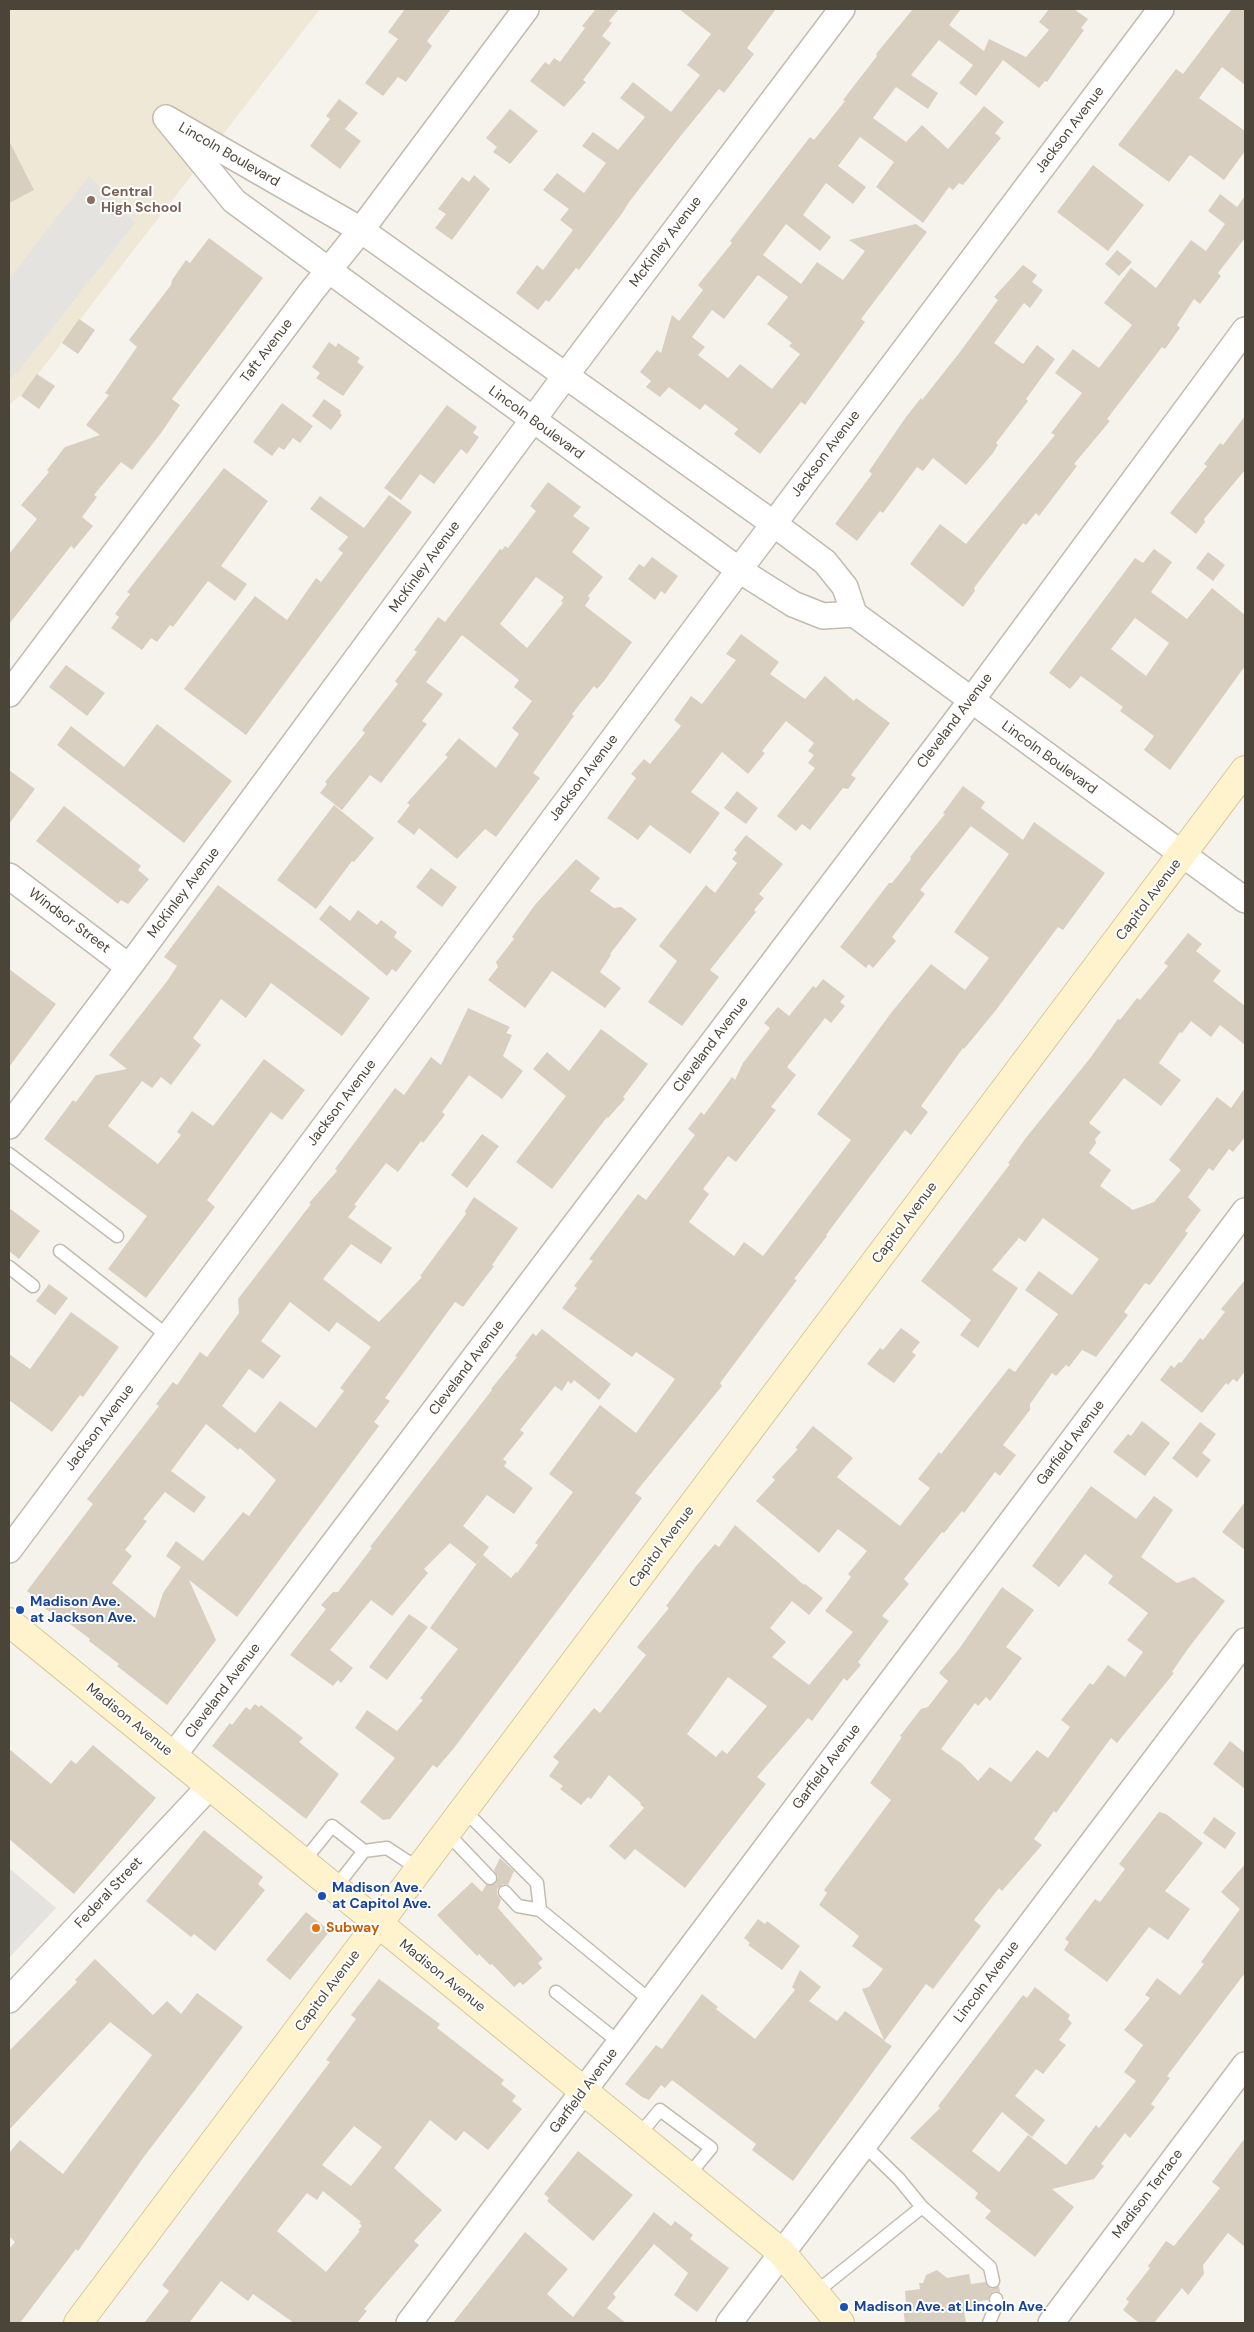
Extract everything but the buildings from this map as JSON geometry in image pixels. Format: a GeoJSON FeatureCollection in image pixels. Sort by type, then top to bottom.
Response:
{"type":"FeatureCollection","features":[{"type":"Feature","properties":{"kind":"main road","name":"Capitol Avenue"},"geometry":{"type":"LineString","coordinates":[[78,2323],[1245,770]]}},
{"type":"Feature","properties":{"kind":"main road","name":"Madison Avenue"},"geometry":{"type":"LineString","coordinates":[[9,1622],[781,2252],[840,2323]]}},
{"type":"Feature","properties":{"kind":"street","name":"Taft Avenue"},"geometry":{"type":"LineString","coordinates":[[9,694],[526,9]]}},
{"type":"Feature","properties":{"kind":"street","name":"McKinley Avenue"},"geometry":{"type":"LineString","coordinates":[[9,1126],[130,967],[566,375],[842,9]]}},
{"type":"Feature","properties":{"kind":"street","name":"Jackson Avenue"},"geometry":{"type":"LineString","coordinates":[[9,1550],[739,570],[1161,9]]}},
{"type":"Feature","properties":{"kind":"street","name":"Lincoln Boulevard"},"geometry":{"type":"LineString","coordinates":[[854,614],[823,616],[793,604],[739,570],[532,421],[234,201],[166,118],[361,230],[774,524],[825,562],[845,587],[854,614],[1245,900]]}},
{"type":"Feature","properties":{"kind":"street","name":"Cleveland Avenue"},"geometry":{"type":"LineString","coordinates":[[173,1756],[971,701],[1245,330]]}},
{"type":"Feature","properties":{"kind":"street","name":"Windsor Street"},"geometry":{"type":"LineString","coordinates":[[9,876],[130,967]]}},
{"type":"Feature","properties":{"kind":"street","name":"Garfield Avenue"},"geometry":{"type":"LineString","coordinates":[[410,2323],[1245,1211]]}},
{"type":"Feature","properties":{"kind":"street","name":"Lincoln Avenue"},"geometry":{"type":"LineString","coordinates":[[729,2323],[1245,1641]]}},
{"type":"Feature","properties":{"kind":"street","name":"Federal Street"},"geometry":{"type":"LineString","coordinates":[[9,2000],[210,1786]]}},
{"type":"Feature","properties":{"kind":"street","name":"Madison Terrace"},"geometry":{"type":"LineString","coordinates":[[1050,2323],[1245,2064]]}},
{"type":"Feature","properties":{"kind":"lane"},"geometry":{"type":"LineString","coordinates":[[9,1154],[117,1236]]}},
{"type":"Feature","properties":{"kind":"lane"},"geometry":{"type":"LineString","coordinates":[[60,1250],[168,1336]]}},
{"type":"Feature","properties":{"kind":"lane"},"geometry":{"type":"LineString","coordinates":[[9,1267],[33,1286]]}},
{"type":"Feature","properties":{"kind":"lane"},"geometry":{"type":"LineString","coordinates":[[464,1810],[537,1883],[540,1910]]}},
{"type":"Feature","properties":{"kind":"lane"},"geometry":{"type":"LineString","coordinates":[[303,1862],[332,1826],[364,1851]]}},
{"type":"Feature","properties":{"kind":"lane"},"geometry":{"type":"LineString","coordinates":[[447,1833],[490,1878]]}},
{"type":"Feature","properties":{"kind":"lane"},"geometry":{"type":"LineString","coordinates":[[335,1888],[364,1851],[387,1848],[419,1870]]}},
{"type":"Feature","properties":{"kind":"lane"},"geometry":{"type":"LineString","coordinates":[[505,1892],[518,1906],[540,1910],[651,2001]]}},
{"type":"Feature","properties":{"kind":"lane"},"geometry":{"type":"LineString","coordinates":[[556,1992],[620,2043]]}},
{"type":"Feature","properties":{"kind":"lane"},"geometry":{"type":"LineString","coordinates":[[638,2136],[660,2110],[711,2148],[688,2176]]}},
{"type":"Feature","properties":{"kind":"lane"},"geometry":{"type":"LineString","coordinates":[[863,2144],[899,2179],[922,2206],[990,2267],[992,2281]]}},
{"type":"Feature","properties":{"kind":"lane"},"geometry":{"type":"LineString","coordinates":[[815,2293],[922,2206]]}},
{"type":"Feature","properties":{"kind":"lane"},"geometry":{"type":"LineString","coordinates":[[989,2323],[997,2303],[996,2298]]}},
{"type":"Feature","properties":{"kind":"shaded area","name":"Central High School"},"geometry":{"type":"Polygon","coordinates":[[[9,9],[320,9],[24,392],[9,405],[9,9]]]}},
{"type":"Feature","properties":{"kind":"shaded area"},"geometry":{"type":"Polygon","coordinates":[[[89,176],[135,223],[19,370],[9,380],[9,279],[89,176]]]}},
{"type":"Feature","properties":{"kind":"shaded area"},"geometry":{"type":"Polygon","coordinates":[[[9,1868],[56,1908],[9,1958],[9,1868]]]}},
{"type":"Feature","properties":{"kind":"place","name":"Central High School"},"geometry":{"type":"Point","coordinates":[91,200]}},
{"type":"Feature","properties":{"kind":"place","name":"Madison Ave. at Jackson Ave."},"geometry":{"type":"Point","coordinates":[20,1610]}},
{"type":"Feature","properties":{"kind":"place","name":"Madison Ave. at Capitol Ave."},"geometry":{"type":"Point","coordinates":[322,1896]}},
{"type":"Feature","properties":{"kind":"place","name":"Subway"},"geometry":{"type":"Point","coordinates":[316,1928]}},
{"type":"Feature","properties":{"kind":"place","name":"Madison Ave. at Lincoln Ave."},"geometry":{"type":"Point","coordinates":[844,2307]}}]}
